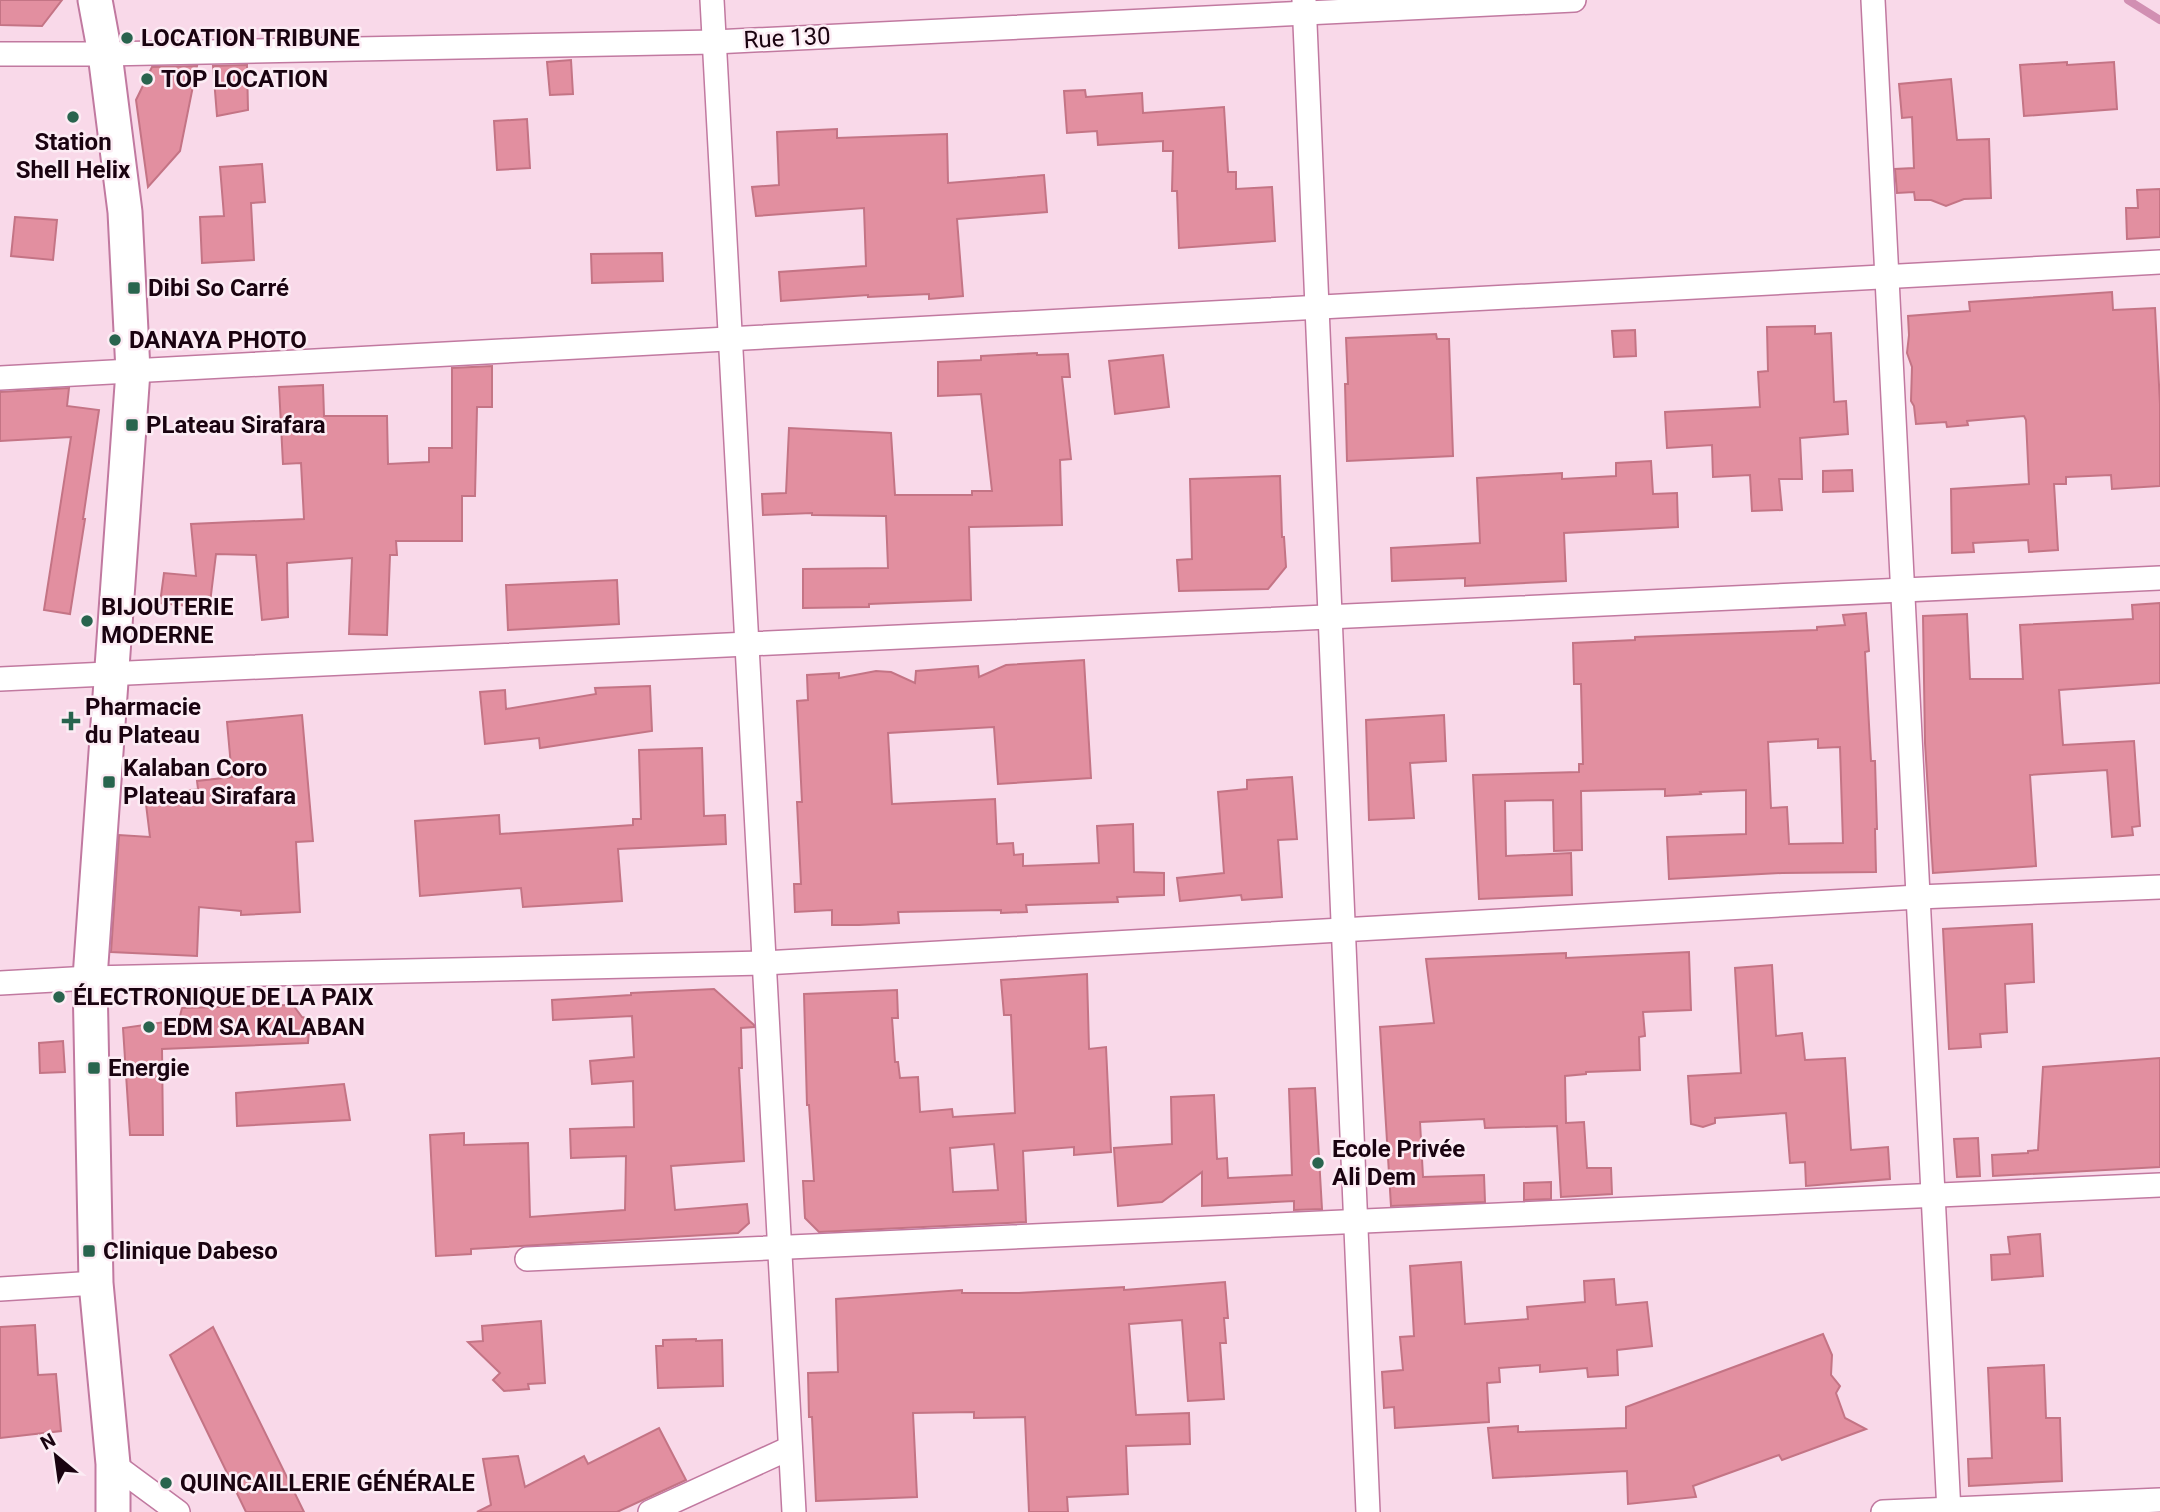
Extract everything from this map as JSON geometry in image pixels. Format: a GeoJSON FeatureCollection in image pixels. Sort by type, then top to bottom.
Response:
{"type":"FeatureCollection","features":[{"type":"Feature","properties":{"kind":"main road"},"geometry":{"type":"LineString","coordinates":[[95,0],[105,54],[125,212],[133,371],[90,978],[96,1283],[113,1464],[113,1512]]}},
{"type":"Feature","properties":{"kind":"street"},"geometry":{"type":"LineString","coordinates":[[712,0],[794,1512]]}},
{"type":"Feature","properties":{"kind":"street","name":"Rue 130"},"geometry":{"type":"LineString","coordinates":[[0,54],[714,42],[1304,6],[1574,0]]}},
{"type":"Feature","properties":{"kind":"street"},"geometry":{"type":"LineString","coordinates":[[1873,0],[1949,1511]]}},
{"type":"Feature","properties":{"kind":"street"},"geometry":{"type":"LineString","coordinates":[[1304,6],[1367,1512]]}},
{"type":"Feature","properties":{"kind":"street"},"geometry":{"type":"LineString","coordinates":[[0,379],[2160,262]]}},
{"type":"Feature","properties":{"kind":"street"},"geometry":{"type":"LineString","coordinates":[[0,679],[2160,579]]}},
{"type":"Feature","properties":{"kind":"street"},"geometry":{"type":"LineString","coordinates":[[0,983],[90,978],[764,963],[1918,897],[2160,887]]}},
{"type":"Feature","properties":{"kind":"street"},"geometry":{"type":"LineString","coordinates":[[527,1259],[2160,1185]]}},
{"type":"Feature","properties":{"kind":"street"},"geometry":{"type":"LineString","coordinates":[[0,1289],[96,1283]]}},
{"type":"Feature","properties":{"kind":"street"},"geometry":{"type":"LineString","coordinates":[[650,1512],[790,1448]]}},
{"type":"Feature","properties":{"kind":"street"},"geometry":{"type":"LineString","coordinates":[[113,1464],[178,1512]]}},
{"type":"Feature","properties":{"kind":"street"},"geometry":{"type":"LineString","coordinates":[[1883,1512],[2160,1500]]}},
{"type":"Feature","properties":{"kind":"building"},"geometry":{"type":"Polygon","coordinates":[[[0,0],[62,0],[42,26],[0,25],[0,0]]]}},
{"type":"Feature","properties":{"kind":"building"},"geometry":{"type":"Polygon","coordinates":[[[571,60],[573,94],[550,95],[547,62],[571,60]]]}},
{"type":"Feature","properties":{"kind":"building"},"geometry":{"type":"Polygon","coordinates":[[[2067,62],[2067,65],[2114,62],[2117,109],[2024,116],[2020,65],[2067,62]]]}},
{"type":"Feature","properties":{"kind":"building"},"geometry":{"type":"Polygon","coordinates":[[[247,65],[248,110],[217,116],[213,66],[247,65]]]}},
{"type":"Feature","properties":{"kind":"building"},"geometry":{"type":"Polygon","coordinates":[[[197,66],[180,151],[148,187],[136,100],[152,67],[197,66]]]}},
{"type":"Feature","properties":{"kind":"building"},"geometry":{"type":"Polygon","coordinates":[[[1951,79],[1957,140],[1989,139],[1991,198],[1964,199],[1946,206],[1931,200],[1915,200],[1914,192],[1897,193],[1895,169],[1914,168],[1912,117],[1902,118],[1899,84],[1951,79]]]}},
{"type":"Feature","properties":{"kind":"building"},"geometry":{"type":"Polygon","coordinates":[[[1085,90],[1086,97],[1142,93],[1143,113],[1224,107],[1228,172],[1236,172],[1236,189],[1272,187],[1275,241],[1179,248],[1177,191],[1172,191],[1173,151],[1163,151],[1163,141],[1098,145],[1097,131],[1067,133],[1064,91],[1085,90]]]}},
{"type":"Feature","properties":{"kind":"building"},"geometry":{"type":"Polygon","coordinates":[[[527,119],[530,168],[497,170],[494,121],[527,119]]]}},
{"type":"Feature","properties":{"kind":"building"},"geometry":{"type":"Polygon","coordinates":[[[837,129],[837,138],[947,134],[948,183],[1044,175],[1047,212],[957,219],[963,296],[929,299],[929,294],[868,295],[781,301],[779,272],[866,266],[864,208],[756,216],[752,187],[779,185],[777,132],[837,129]]]}},
{"type":"Feature","properties":{"kind":"building"},"geometry":{"type":"Polygon","coordinates":[[[262,164],[265,202],[251,203],[254,260],[202,263],[200,217],[224,216],[220,167],[262,164]]]}},
{"type":"Feature","properties":{"kind":"building"},"geometry":{"type":"Polygon","coordinates":[[[2160,189],[2160,237],[2127,239],[2126,208],[2138,208],[2137,190],[2160,189]]]}},
{"type":"Feature","properties":{"kind":"building"},"geometry":{"type":"Polygon","coordinates":[[[15,217],[57,220],[53,260],[11,256],[15,217]]]}},
{"type":"Feature","properties":{"kind":"building"},"geometry":{"type":"Polygon","coordinates":[[[662,253],[663,281],[592,283],[591,254],[662,253]]]}},
{"type":"Feature","properties":{"kind":"building"},"geometry":{"type":"Polygon","coordinates":[[[2112,292],[2113,310],[2155,308],[2160,404],[2160,486],[2112,489],[2111,475],[2066,477],[2066,484],[2054,484],[2058,550],[2029,552],[2028,540],[1973,543],[1974,552],[1952,553],[1951,489],[2029,484],[2026,420],[2024,416],[1967,421],[1968,425],[1947,427],[1946,422],[1916,424],[1911,401],[1912,367],[1907,353],[1908,316],[1970,311],[1969,302],[2112,292]]]}},
{"type":"Feature","properties":{"kind":"building"},"geometry":{"type":"Polygon","coordinates":[[[1815,326],[1815,334],[1831,333],[1834,402],[1846,401],[1848,434],[1800,438],[1802,479],[1779,479],[1782,510],[1752,511],[1750,475],[1713,477],[1712,445],[1667,448],[1665,412],[1760,407],[1758,372],[1768,371],[1767,327],[1815,326]]]}},
{"type":"Feature","properties":{"kind":"building"},"geometry":{"type":"Polygon","coordinates":[[[1635,330],[1636,356],[1614,357],[1612,331],[1635,330]]]}},
{"type":"Feature","properties":{"kind":"building"},"geometry":{"type":"Polygon","coordinates":[[[1436,334],[1437,339],[1449,339],[1453,456],[1347,461],[1346,338],[1436,334]]]}},
{"type":"Feature","properties":{"kind":"building"},"geometry":{"type":"Polygon","coordinates":[[[1037,353],[1068,354],[1070,377],[1062,377],[1071,459],[1060,460],[1062,525],[969,527],[971,600],[869,604],[869,607],[803,608],[803,569],[888,568],[886,516],[812,513],[763,515],[762,494],[786,493],[789,428],[891,433],[895,495],[972,495],[972,491],[992,491],[981,394],[938,396],[938,362],[1037,353]]]}},
{"type":"Feature","properties":{"kind":"building"},"geometry":{"type":"Polygon","coordinates":[[[1163,355],[1169,407],[1115,414],[1109,361],[1163,355]]]}},
{"type":"Feature","properties":{"kind":"building"},"geometry":{"type":"Polygon","coordinates":[[[492,366],[492,407],[477,407],[475,496],[462,496],[462,541],[396,541],[397,555],[390,555],[387,635],[349,634],[352,558],[287,563],[288,617],[262,620],[256,555],[216,554],[209,611],[200,611],[199,607],[160,603],[164,573],[196,576],[191,524],[304,519],[301,463],[283,464],[279,387],[323,385],[324,416],[387,416],[388,464],[429,462],[429,448],[452,448],[452,368],[492,366]]]}},
{"type":"Feature","properties":{"kind":"building"},"geometry":{"type":"Polygon","coordinates":[[[69,388],[67,406],[99,410],[70,614],[44,610],[71,437],[0,441],[0,392],[69,388]]]}},
{"type":"Feature","properties":{"kind":"building"},"geometry":{"type":"Polygon","coordinates":[[[1651,461],[1653,494],[1677,493],[1678,527],[1564,533],[1566,581],[1465,586],[1465,578],[1392,581],[1391,548],[1480,543],[1477,478],[1562,473],[1562,479],[1616,476],[1616,463],[1651,461]]]}},
{"type":"Feature","properties":{"kind":"building"},"geometry":{"type":"Polygon","coordinates":[[[1852,470],[1853,491],[1823,492],[1823,471],[1852,470]]]}},
{"type":"Feature","properties":{"kind":"building"},"geometry":{"type":"Polygon","coordinates":[[[1280,476],[1286,567],[1268,589],[1179,591],[1177,560],[1192,559],[1190,479],[1280,476]]]}},
{"type":"Feature","properties":{"kind":"building"},"geometry":{"type":"Polygon","coordinates":[[[617,580],[619,624],[508,630],[506,585],[617,580]]]}},
{"type":"Feature","properties":{"kind":"building"},"geometry":{"type":"Polygon","coordinates":[[[2160,603],[2160,683],[2059,690],[2063,745],[2134,741],[2140,826],[2132,827],[2133,835],[2112,837],[2107,770],[2030,775],[2036,866],[1933,873],[1925,743],[1923,616],[1967,614],[1970,679],[2023,679],[2020,625],[2133,619],[2132,605],[2160,603]]]}},
{"type":"Feature","properties":{"kind":"building"},"geometry":{"type":"Polygon","coordinates":[[[1866,613],[1869,651],[1865,652],[1871,761],[1875,761],[1876,872],[1782,873],[1669,879],[1667,837],[1746,834],[1746,790],[1665,796],[1665,789],[1581,791],[1582,850],[1554,851],[1553,800],[1505,801],[1506,856],[1571,853],[1572,895],[1479,899],[1473,775],[1579,772],[1579,764],[1583,764],[1581,684],[1574,684],[1573,643],[1635,640],[1635,637],[1817,630],[1817,627],[1845,625],[1843,615],[1866,613]],[[1818,739],[1768,742],[1771,808],[1787,807],[1789,844],[1843,843],[1840,747],[1818,748],[1818,739]]]}},
{"type":"Feature","properties":{"kind":"building"},"geometry":{"type":"Polygon","coordinates":[[[1084,660],[1091,778],[998,784],[994,727],[888,733],[892,804],[995,799],[997,844],[1013,843],[1014,855],[1023,854],[1023,866],[1099,863],[1097,826],[1133,824],[1134,872],[1164,873],[1164,895],[1117,897],[1118,902],[1026,905],[1027,912],[898,912],[899,923],[859,925],[832,925],[832,910],[795,912],[794,884],[801,884],[797,802],[802,802],[797,701],[808,700],[807,675],[839,673],[839,678],[876,671],[891,672],[915,683],[916,671],[978,666],[979,677],[1006,665],[1084,660]]]}},
{"type":"Feature","properties":{"kind":"building"},"geometry":{"type":"Polygon","coordinates":[[[650,686],[652,731],[540,748],[539,738],[485,744],[480,692],[505,690],[506,709],[596,694],[595,688],[650,686]]]}},
{"type":"Feature","properties":{"kind":"building"},"geometry":{"type":"Polygon","coordinates":[[[302,715],[313,841],[296,842],[300,912],[241,915],[241,911],[199,907],[197,956],[111,952],[119,835],[150,837],[145,796],[198,789],[197,781],[232,777],[227,722],[302,715]]]}},
{"type":"Feature","properties":{"kind":"building"},"geometry":{"type":"Polygon","coordinates":[[[1444,715],[1446,761],[1410,763],[1414,818],[1369,820],[1366,720],[1444,715]]]}},
{"type":"Feature","properties":{"kind":"building"},"geometry":{"type":"Polygon","coordinates":[[[702,748],[704,816],[725,815],[726,844],[618,849],[622,901],[523,907],[521,888],[420,896],[415,821],[499,815],[500,834],[633,825],[633,819],[641,819],[639,750],[702,748]]]}},
{"type":"Feature","properties":{"kind":"building"},"geometry":{"type":"Polygon","coordinates":[[[1292,777],[1297,839],[1278,840],[1282,897],[1242,900],[1241,895],[1180,901],[1177,878],[1224,873],[1218,792],[1247,789],[1247,780],[1292,777]]]}},
{"type":"Feature","properties":{"kind":"building"},"geometry":{"type":"Polygon","coordinates":[[[2032,924],[2034,982],[2005,984],[2007,1032],[1980,1034],[1981,1047],[1949,1049],[1943,929],[2032,924]]]}},
{"type":"Feature","properties":{"kind":"building"},"geometry":{"type":"Polygon","coordinates":[[[1689,952],[1691,1010],[1643,1012],[1645,1036],[1639,1037],[1640,1070],[1586,1072],[1565,1076],[1566,1123],[1584,1122],[1587,1168],[1611,1168],[1612,1194],[1561,1197],[1557,1126],[1485,1128],[1484,1119],[1420,1122],[1423,1177],[1484,1175],[1485,1202],[1391,1206],[1380,1027],[1434,1023],[1426,959],[1566,953],[1566,958],[1689,952]]]}},
{"type":"Feature","properties":{"kind":"building"},"geometry":{"type":"Polygon","coordinates":[[[1772,965],[1776,1036],[1802,1033],[1805,1060],[1845,1058],[1851,1150],[1888,1147],[1890,1179],[1806,1186],[1805,1162],[1790,1163],[1786,1113],[1715,1118],[1715,1123],[1703,1127],[1691,1124],[1688,1076],[1741,1073],[1735,968],[1772,965]]]}},
{"type":"Feature","properties":{"kind":"building"},"geometry":{"type":"Polygon","coordinates":[[[1087,974],[1089,1049],[1106,1047],[1111,1152],[1074,1155],[1074,1147],[1023,1151],[1026,1222],[819,1232],[805,1218],[803,1181],[814,1181],[807,1105],[804,994],[897,990],[898,1018],[892,1018],[895,1062],[898,1062],[900,1078],[918,1077],[920,1112],[952,1109],[953,1117],[1015,1113],[1011,1015],[1004,1015],[1001,980],[1087,974]],[[994,1144],[950,1148],[953,1192],[998,1190],[994,1144]]]}},
{"type":"Feature","properties":{"kind":"building"},"geometry":{"type":"Polygon","coordinates":[[[714,989],[754,1025],[741,1028],[742,1068],[739,1068],[744,1161],[671,1166],[675,1210],[747,1204],[749,1223],[738,1233],[471,1249],[471,1254],[436,1256],[430,1135],[464,1133],[464,1145],[528,1143],[530,1217],[625,1210],[626,1156],[571,1158],[570,1129],[634,1127],[633,1081],[592,1084],[590,1061],[634,1057],[632,1016],[553,1020],[552,1000],[714,989]]]}},
{"type":"Feature","properties":{"kind":"building"},"geometry":{"type":"Polygon","coordinates":[[[293,1005],[302,1017],[310,1019],[308,1043],[162,1049],[163,1135],[130,1135],[123,1028],[179,1020],[182,1008],[293,1005]]]}},
{"type":"Feature","properties":{"kind":"building"},"geometry":{"type":"Polygon","coordinates":[[[63,1041],[65,1072],[40,1073],[39,1043],[63,1041]]]}},
{"type":"Feature","properties":{"kind":"building"},"geometry":{"type":"Polygon","coordinates":[[[2160,1058],[2160,1167],[1993,1176],[1992,1155],[2038,1150],[2043,1067],[2160,1058]]]}},
{"type":"Feature","properties":{"kind":"building"},"geometry":{"type":"Polygon","coordinates":[[[344,1084],[350,1120],[237,1126],[236,1093],[344,1084]]]}},
{"type":"Feature","properties":{"kind":"building"},"geometry":{"type":"Polygon","coordinates":[[[1315,1088],[1322,1209],[1294,1210],[1294,1201],[1202,1206],[1202,1172],[1162,1202],[1118,1206],[1114,1148],[1172,1144],[1171,1097],[1214,1095],[1217,1159],[1227,1158],[1228,1178],[1292,1175],[1289,1089],[1315,1088]]]}},
{"type":"Feature","properties":{"kind":"building"},"geometry":{"type":"Polygon","coordinates":[[[1978,1138],[1980,1176],[1957,1177],[1954,1139],[1978,1138]]]}},
{"type":"Feature","properties":{"kind":"building"},"geometry":{"type":"Polygon","coordinates":[[[1551,1182],[1551,1199],[1524,1200],[1524,1183],[1551,1182]]]}},
{"type":"Feature","properties":{"kind":"building"},"geometry":{"type":"Polygon","coordinates":[[[2040,1234],[2043,1276],[1992,1280],[1991,1255],[2010,1254],[2008,1237],[2040,1234]]]}},
{"type":"Feature","properties":{"kind":"building"},"geometry":{"type":"Polygon","coordinates":[[[1461,1262],[1465,1324],[1528,1319],[1527,1307],[1585,1302],[1584,1281],[1614,1279],[1616,1305],[1647,1302],[1652,1346],[1617,1350],[1618,1375],[1588,1377],[1587,1368],[1540,1372],[1540,1365],[1499,1368],[1500,1382],[1487,1383],[1489,1422],[1395,1428],[1394,1407],[1384,1408],[1382,1372],[1403,1370],[1400,1337],[1414,1336],[1410,1266],[1461,1262]]]}},
{"type":"Feature","properties":{"kind":"building"},"geometry":{"type":"Polygon","coordinates":[[[1225,1282],[1228,1318],[1224,1318],[1226,1343],[1220,1343],[1224,1399],[1188,1401],[1182,1320],[1129,1324],[1136,1415],[1189,1413],[1190,1444],[1126,1446],[1128,1494],[1067,1497],[1068,1512],[1029,1512],[1025,1417],[974,1418],[974,1412],[913,1413],[917,1497],[816,1501],[808,1373],[838,1372],[836,1299],[962,1290],[962,1293],[1019,1293],[1124,1287],[1124,1290],[1225,1282]]]}},
{"type":"Feature","properties":{"kind":"building"},"geometry":{"type":"Polygon","coordinates":[[[541,1321],[545,1383],[528,1384],[529,1389],[504,1391],[493,1380],[500,1373],[468,1342],[483,1341],[482,1326],[541,1321]]]}},
{"type":"Feature","properties":{"kind":"building"},"geometry":{"type":"Polygon","coordinates":[[[35,1325],[38,1375],[56,1374],[61,1431],[0,1438],[0,1327],[35,1325]]]}},
{"type":"Feature","properties":{"kind":"building"},"geometry":{"type":"Polygon","coordinates":[[[213,1327],[304,1512],[246,1512],[170,1355],[213,1327]]]}},
{"type":"Feature","properties":{"kind":"building"},"geometry":{"type":"Polygon","coordinates":[[[1823,1334],[1832,1355],[1831,1375],[1840,1386],[1836,1393],[1845,1418],[1866,1429],[1782,1460],[1779,1455],[1693,1486],[1696,1497],[1628,1504],[1627,1471],[1493,1478],[1488,1428],[1518,1426],[1518,1432],[1626,1428],[1626,1407],[1823,1334]]]}},
{"type":"Feature","properties":{"kind":"building"},"geometry":{"type":"Polygon","coordinates":[[[663,1340],[722,1340],[723,1386],[658,1388],[656,1346],[663,1346],[663,1340]]]}},
{"type":"Feature","properties":{"kind":"building"},"geometry":{"type":"Polygon","coordinates":[[[2044,1365],[2046,1418],[2060,1418],[2062,1481],[1969,1486],[1968,1459],[1992,1458],[1988,1368],[2044,1365]]]}},
{"type":"Feature","properties":{"kind":"building"},"geometry":{"type":"Polygon","coordinates":[[[659,1428],[686,1480],[617,1512],[477,1512],[491,1505],[483,1459],[518,1456],[525,1487],[584,1456],[588,1464],[659,1428]]]}},
{"type":"Feature","properties":{"kind":"waterway"},"geometry":{"type":"LineString","coordinates":[[2128,0],[2160,20]]}},
{"type":"Feature","properties":{"kind":"place","name":"LOCATION TRIBUNE"},"geometry":{"type":"Point","coordinates":[127,38]}},
{"type":"Feature","properties":{"kind":"place","name":"TOP LOCATION"},"geometry":{"type":"Point","coordinates":[147,79]}},
{"type":"Feature","properties":{"kind":"place","name":"Station Shell Helix"},"geometry":{"type":"Point","coordinates":[73,117]}},
{"type":"Feature","properties":{"kind":"place","name":"Dibi So Carré"},"geometry":{"type":"Point","coordinates":[134,288]}},
{"type":"Feature","properties":{"kind":"place","name":"DANAYA PHOTO"},"geometry":{"type":"Point","coordinates":[115,340]}},
{"type":"Feature","properties":{"kind":"place","name":"PLateau Sirafara"},"geometry":{"type":"Point","coordinates":[132,425]}},
{"type":"Feature","properties":{"kind":"place","name":"BIJOUTERIE MODERNE"},"geometry":{"type":"Point","coordinates":[87,621]}},
{"type":"Feature","properties":{"kind":"place","name":"Pharmacie du Plateau"},"geometry":{"type":"Point","coordinates":[71,721]}},
{"type":"Feature","properties":{"kind":"place","name":"Kalaban Coro Plateau Sirafara"},"geometry":{"type":"Point","coordinates":[109,782]}},
{"type":"Feature","properties":{"kind":"place","name":"ÉLECTRONIQUE DE LA PAIX"},"geometry":{"type":"Point","coordinates":[59,997]}},
{"type":"Feature","properties":{"kind":"place","name":"EDM SA KALABAN"},"geometry":{"type":"Point","coordinates":[149,1027]}},
{"type":"Feature","properties":{"kind":"place","name":"Energie"},"geometry":{"type":"Point","coordinates":[94,1068]}},
{"type":"Feature","properties":{"kind":"place","name":"Ecole Privée Ali Dem"},"geometry":{"type":"Point","coordinates":[1318,1163]}},
{"type":"Feature","properties":{"kind":"place","name":"Clinique Dabeso"},"geometry":{"type":"Point","coordinates":[89,1251]}},
{"type":"Feature","properties":{"kind":"place","name":"QUINCAILLERIE GÉNÉRALE"},"geometry":{"type":"Point","coordinates":[166,1483]}}]}
